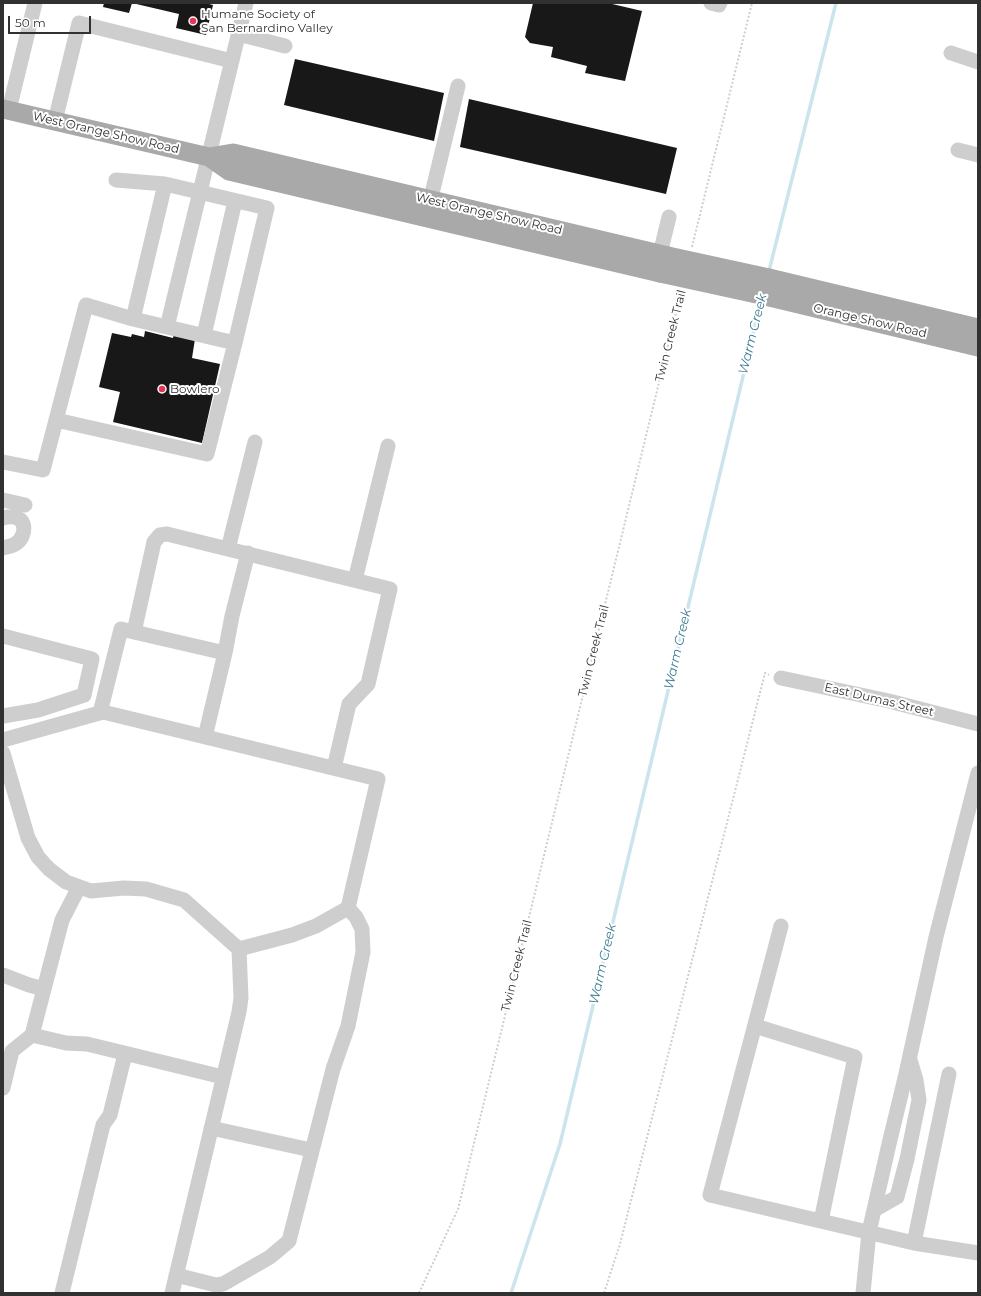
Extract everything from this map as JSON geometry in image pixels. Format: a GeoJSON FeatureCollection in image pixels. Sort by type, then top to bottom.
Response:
{"type":"FeatureCollection","features":[{"type":"Feature","properties":{"kind":"main road","name":"West Orange Show Road"},"geometry":{"type":"LineString","coordinates":[[6,110],[209,157],[230,171],[660,273],[761,295]]}},
{"type":"Feature","properties":{"kind":"main road","name":"West Orange Show Road"},"geometry":{"type":"LineString","coordinates":[[209,157],[233,153],[664,255],[769,278]]}},
{"type":"Feature","properties":{"kind":"main road","name":"Orange Show Road"},"geometry":{"type":"LineString","coordinates":[[769,278],[978,328]]}},
{"type":"Feature","properties":{"kind":"main road","name":"Orange Show Road"},"geometry":{"type":"LineString","coordinates":[[761,295],[978,347]]}},
{"type":"Feature","properties":{"kind":"street"},"geometry":{"type":"LineString","coordinates":[[167,327],[246,3]]}},
{"type":"Feature","properties":{"kind":"street"},"geometry":{"type":"LineString","coordinates":[[6,110],[31,4]]}},
{"type":"Feature","properties":{"kind":"street"},"geometry":{"type":"LineString","coordinates":[[55,121],[79,23],[232,61]]}},
{"type":"Feature","properties":{"kind":"street"},"geometry":{"type":"LineString","coordinates":[[238,34],[285,46]]}},
{"type":"Feature","properties":{"kind":"street"},"geometry":{"type":"LineString","coordinates":[[951,53],[978,62]]}},
{"type":"Feature","properties":{"kind":"street"},"geometry":{"type":"LineString","coordinates":[[426,218],[458,86]]}},
{"type":"Feature","properties":{"kind":"street"},"geometry":{"type":"LineString","coordinates":[[958,150],[978,155]]}},
{"type":"Feature","properties":{"kind":"street"},"geometry":{"type":"LineString","coordinates":[[56,420],[207,454],[235,343],[267,208],[165,184],[116,180]]}},
{"type":"Feature","properties":{"kind":"street"},"geometry":{"type":"LineString","coordinates":[[133,319],[165,184]]}},
{"type":"Feature","properties":{"kind":"street"},"geometry":{"type":"LineString","coordinates":[[204,335],[235,201]]}},
{"type":"Feature","properties":{"kind":"street"},"geometry":{"type":"LineString","coordinates":[[664,255],[669,217]]}},
{"type":"Feature","properties":{"kind":"street"},"geometry":{"type":"LineString","coordinates":[[3,462],[43,470],[86,305],[133,319],[235,343]]}},
{"type":"Feature","properties":{"kind":"street"},"geometry":{"type":"LineString","coordinates":[[228,549],[255,442]]}},
{"type":"Feature","properties":{"kind":"street"},"geometry":{"type":"LineString","coordinates":[[355,580],[388,446]]}},
{"type":"Feature","properties":{"kind":"street"},"geometry":{"type":"LineString","coordinates":[[3,500],[26,505]]}},
{"type":"Feature","properties":{"kind":"street"},"geometry":{"type":"LineString","coordinates":[[3,518],[15,516],[21,519],[24,530],[21,538],[16,544],[3,548]]}},
{"type":"Feature","properties":{"kind":"street"},"geometry":{"type":"LineString","coordinates":[[134,632],[154,542],[160,535],[167,534],[248,553],[390,589],[368,684],[348,704],[334,768]]}},
{"type":"Feature","properties":{"kind":"street"},"geometry":{"type":"LineString","coordinates":[[206,737],[232,616],[248,553]]}},
{"type":"Feature","properties":{"kind":"street"},"geometry":{"type":"LineString","coordinates":[[100,713],[121,629],[225,653]]}},
{"type":"Feature","properties":{"kind":"street"},"geometry":{"type":"LineString","coordinates":[[3,636],[92,658],[84,695],[38,710],[3,716]]}},
{"type":"Feature","properties":{"kind":"street","name":"East Dumas Street"},"geometry":{"type":"LineString","coordinates":[[781,678],[889,701],[978,724]]}},
{"type":"Feature","properties":{"kind":"street"},"geometry":{"type":"LineString","coordinates":[[3,740],[100,713],[378,779],[348,908],[310,929],[292,936],[239,949]]}},
{"type":"Feature","properties":{"kind":"street"},"geometry":{"type":"LineString","coordinates":[[3,753],[28,838],[38,857],[49,869],[66,882],[91,891],[124,888],[146,889],[184,900],[239,949],[241,998],[172,1293]]}},
{"type":"Feature","properties":{"kind":"street"},"geometry":{"type":"LineString","coordinates":[[863,1293],[869,1232],[936,937],[978,774]]}},
{"type":"Feature","properties":{"kind":"street"},"geometry":{"type":"LineString","coordinates":[[3,1088],[12,1051],[32,1035],[62,920],[79,887]]}},
{"type":"Feature","properties":{"kind":"street"},"geometry":{"type":"LineString","coordinates":[[176,1275],[216,1285],[223,1284],[270,1257],[289,1241],[332,1069],[348,1026],[362,952],[362,929],[356,917],[348,908]]}},
{"type":"Feature","properties":{"kind":"street"},"geometry":{"type":"LineString","coordinates":[[781,926],[710,1195],[914,1243],[978,1253]]}},
{"type":"Feature","properties":{"kind":"street"},"geometry":{"type":"LineString","coordinates":[[3,975],[44,989]]}},
{"type":"Feature","properties":{"kind":"street"},"geometry":{"type":"LineString","coordinates":[[755,1026],[856,1057],[821,1221]]}},
{"type":"Feature","properties":{"kind":"street"},"geometry":{"type":"LineString","coordinates":[[32,1035],[66,1043],[87,1044],[223,1077]]}},
{"type":"Feature","properties":{"kind":"street"},"geometry":{"type":"LineString","coordinates":[[62,1293],[103,1125],[110,1114],[125,1054]]}},
{"type":"Feature","properties":{"kind":"street"},"geometry":{"type":"LineString","coordinates":[[874,1210],[897,1197],[912,1137],[919,1100],[910,1056]]}},
{"type":"Feature","properties":{"kind":"street"},"geometry":{"type":"LineString","coordinates":[[914,1243],[949,1074]]}},
{"type":"Feature","properties":{"kind":"street"},"geometry":{"type":"LineString","coordinates":[[211,1128],[311,1150]]}},
{"type":"Feature","properties":{"kind":"path"},"geometry":{"type":"LineString","coordinates":[[692,250],[752,3]]}},
{"type":"Feature","properties":{"kind":"path","name":"Twin Creek Trail"},"geometry":{"type":"LineString","coordinates":[[419,1293],[458,1208],[682,289]]}},
{"type":"Feature","properties":{"kind":"path"},"geometry":{"type":"LineString","coordinates":[[604,1293],[622,1237],[765,673],[781,678]]}},
{"type":"Feature","properties":{"kind":"building"},"geometry":{"type":"Polygon","coordinates":[[[104,3],[132,3],[129,13],[103,7],[104,3]]]}},
{"type":"Feature","properties":{"kind":"building","name":"Humane Society of San Bernardino Valley"},"geometry":{"type":"Polygon","coordinates":[[[132,3],[205,3],[213,5],[206,35],[176,28],[179,14],[132,3]]]}},
{"type":"Feature","properties":{"kind":"building"},"geometry":{"type":"Polygon","coordinates":[[[533,3],[608,3],[642,11],[625,81],[585,73],[587,66],[551,57],[553,47],[530,43],[525,37],[533,3]]]}},
{"type":"Feature","properties":{"kind":"building"},"geometry":{"type":"Polygon","coordinates":[[[295,59],[444,93],[434,141],[284,105],[295,59]]]}},
{"type":"Feature","properties":{"kind":"building"},"geometry":{"type":"Polygon","coordinates":[[[469,99],[677,148],[666,194],[460,147],[469,99]]]}},
{"type":"Feature","properties":{"kind":"building","name":"Bowlero"},"geometry":{"type":"Polygon","coordinates":[[[145,331],[173,338],[174,334],[195,339],[192,358],[220,364],[202,443],[113,422],[120,392],[99,387],[112,333],[131,337],[132,334],[144,337],[145,331]]]}},
{"type":"Feature","properties":{"kind":"waterway","name":"Warm Creek"},"geometry":{"type":"LineString","coordinates":[[769,271],[836,3]]}},
{"type":"Feature","properties":{"kind":"waterway","name":"Warm Creek"},"geometry":{"type":"LineString","coordinates":[[511,1293],[560,1144],[761,301]]}},
{"type":"Feature","properties":{"kind":"place","name":"Humane Society of San Bernardino Valley"},"geometry":{"type":"Point","coordinates":[193,21]}},
{"type":"Feature","properties":{"kind":"place","name":"Bowlero"},"geometry":{"type":"Point","coordinates":[162,389]}}]}
